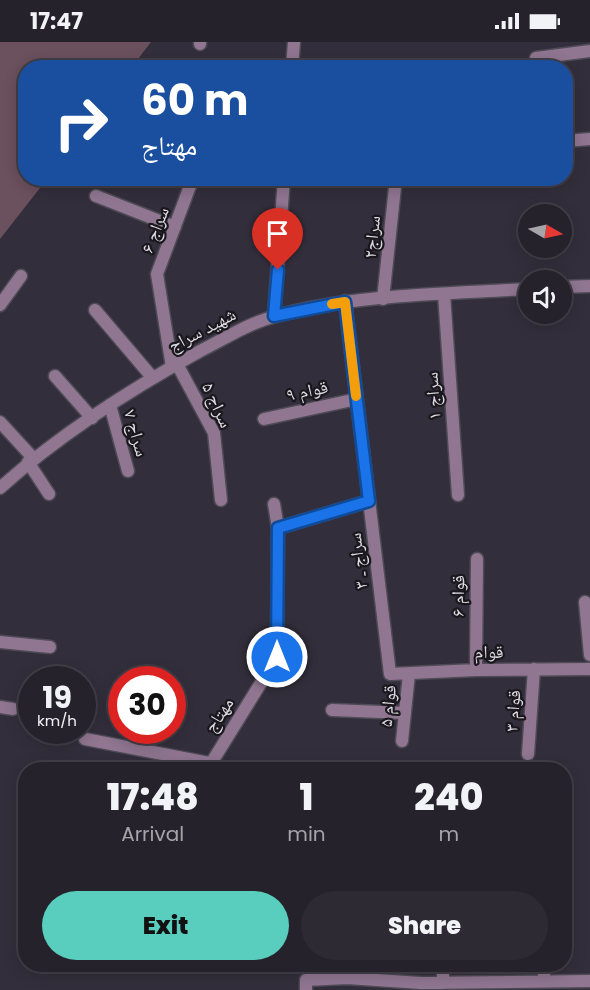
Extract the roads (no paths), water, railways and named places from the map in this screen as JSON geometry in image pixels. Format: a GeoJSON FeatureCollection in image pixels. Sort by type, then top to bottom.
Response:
{"type":"FeatureCollection","features":[{"type":"Feature","properties":{"kind":"street"},"geometry":{"type":"LineString","coordinates":[[293,60],[294,42]]}},
{"type":"Feature","properties":{"kind":"street"},"geometry":{"type":"LineString","coordinates":[[536,58],[590,51]]}},
{"type":"Feature","properties":{"kind":"street"},"geometry":{"type":"LineString","coordinates":[[573,141],[590,140]]}},
{"type":"Feature","properties":{"kind":"street","name":"سراج ۶"},"geometry":{"type":"LineString","coordinates":[[174,365],[157,274],[190,186]]}},
{"type":"Feature","properties":{"kind":"street"},"geometry":{"type":"LineString","coordinates":[[274,316],[283,186]]}},
{"type":"Feature","properties":{"kind":"street","name":"سراج۲"},"geometry":{"type":"LineString","coordinates":[[383,298],[395,186]]}},
{"type":"Feature","properties":{"kind":"street"},"geometry":{"type":"LineString","coordinates":[[96,196],[175,227]]}},
{"type":"Feature","properties":{"kind":"street"},"geometry":{"type":"LineString","coordinates":[[0,305],[21,276]]}},
{"type":"Feature","properties":{"kind":"street"},"geometry":{"type":"LineString","coordinates":[[572,287],[590,286]]}},
{"type":"Feature","properties":{"kind":"street","name":"شهید سراج"},"geometry":{"type":"LineString","coordinates":[[0,488],[31,461],[152,377],[246,327],[274,316],[345,302],[518,290]]}},
{"type":"Feature","properties":{"kind":"street","name":"سراج ۱"},"geometry":{"type":"LineString","coordinates":[[444,294],[458,495]]}},
{"type":"Feature","properties":{"kind":"street","name":"سراج ـ ۳"},"geometry":{"type":"LineString","coordinates":[[345,302],[390,674]]}},
{"type":"Feature","properties":{"kind":"street"},"geometry":{"type":"LineString","coordinates":[[95,310],[152,377]]}},
{"type":"Feature","properties":{"kind":"street","name":"سراج ۵"},"geometry":{"type":"LineString","coordinates":[[174,365],[214,433],[221,500]]}},
{"type":"Feature","properties":{"kind":"street"},"geometry":{"type":"LineString","coordinates":[[55,376],[92,418]]}},
{"type":"Feature","properties":{"kind":"street","name":"قوام ۹"},"geometry":{"type":"LineString","coordinates":[[264,418],[357,399]]}},
{"type":"Feature","properties":{"kind":"street","name":"سراج ۷"},"geometry":{"type":"LineString","coordinates":[[110,405],[128,471]]}},
{"type":"Feature","properties":{"kind":"street"},"geometry":{"type":"LineString","coordinates":[[0,422],[31,461],[49,494]]}},
{"type":"Feature","properties":{"kind":"street"},"geometry":{"type":"LineString","coordinates":[[278,528],[369,501]]}},
{"type":"Feature","properties":{"kind":"street","name":"مهتاج"},"geometry":{"type":"LineString","coordinates":[[211,762],[277,657],[278,528],[274,504]]}},
{"type":"Feature","properties":{"kind":"street","name":"قوام ۶"},"geometry":{"type":"LineString","coordinates":[[476,670],[477,559]]}},
{"type":"Feature","properties":{"kind":"street"},"geometry":{"type":"LineString","coordinates":[[585,602],[590,655]]}},
{"type":"Feature","properties":{"kind":"street"},"geometry":{"type":"LineString","coordinates":[[0,642],[50,647]]}},
{"type":"Feature","properties":{"kind":"street","name":"قوام ۳"},"geometry":{"type":"LineString","coordinates":[[528,754],[534,669]]}},
{"type":"Feature","properties":{"kind":"street","name":"قوام"},"geometry":{"type":"LineString","coordinates":[[390,674],[476,670],[590,669]]}},
{"type":"Feature","properties":{"kind":"street","name":"قوام ۵"},"geometry":{"type":"LineString","coordinates":[[402,741],[409,674]]}},
{"type":"Feature","properties":{"kind":"street"},"geometry":{"type":"LineString","coordinates":[[0,707],[13,709]]}},
{"type":"Feature","properties":{"kind":"street"},"geometry":{"type":"LineString","coordinates":[[332,710],[405,713]]}},
{"type":"Feature","properties":{"kind":"street"},"geometry":{"type":"LineString","coordinates":[[96,741],[190,762]]}},
{"type":"Feature","properties":{"kind":"street"},"geometry":{"type":"LineString","coordinates":[[347,972],[347,978]]}},
{"type":"Feature","properties":{"kind":"street"},"geometry":{"type":"LineString","coordinates":[[443,972],[443,982]]}},
{"type":"Feature","properties":{"kind":"street"},"geometry":{"type":"LineString","coordinates":[[544,972],[544,981]]}},
{"type":"Feature","properties":{"kind":"street"},"geometry":{"type":"LineString","coordinates":[[306,985],[347,978],[421,986],[443,982],[488,986],[544,981],[590,981]]}}]}
